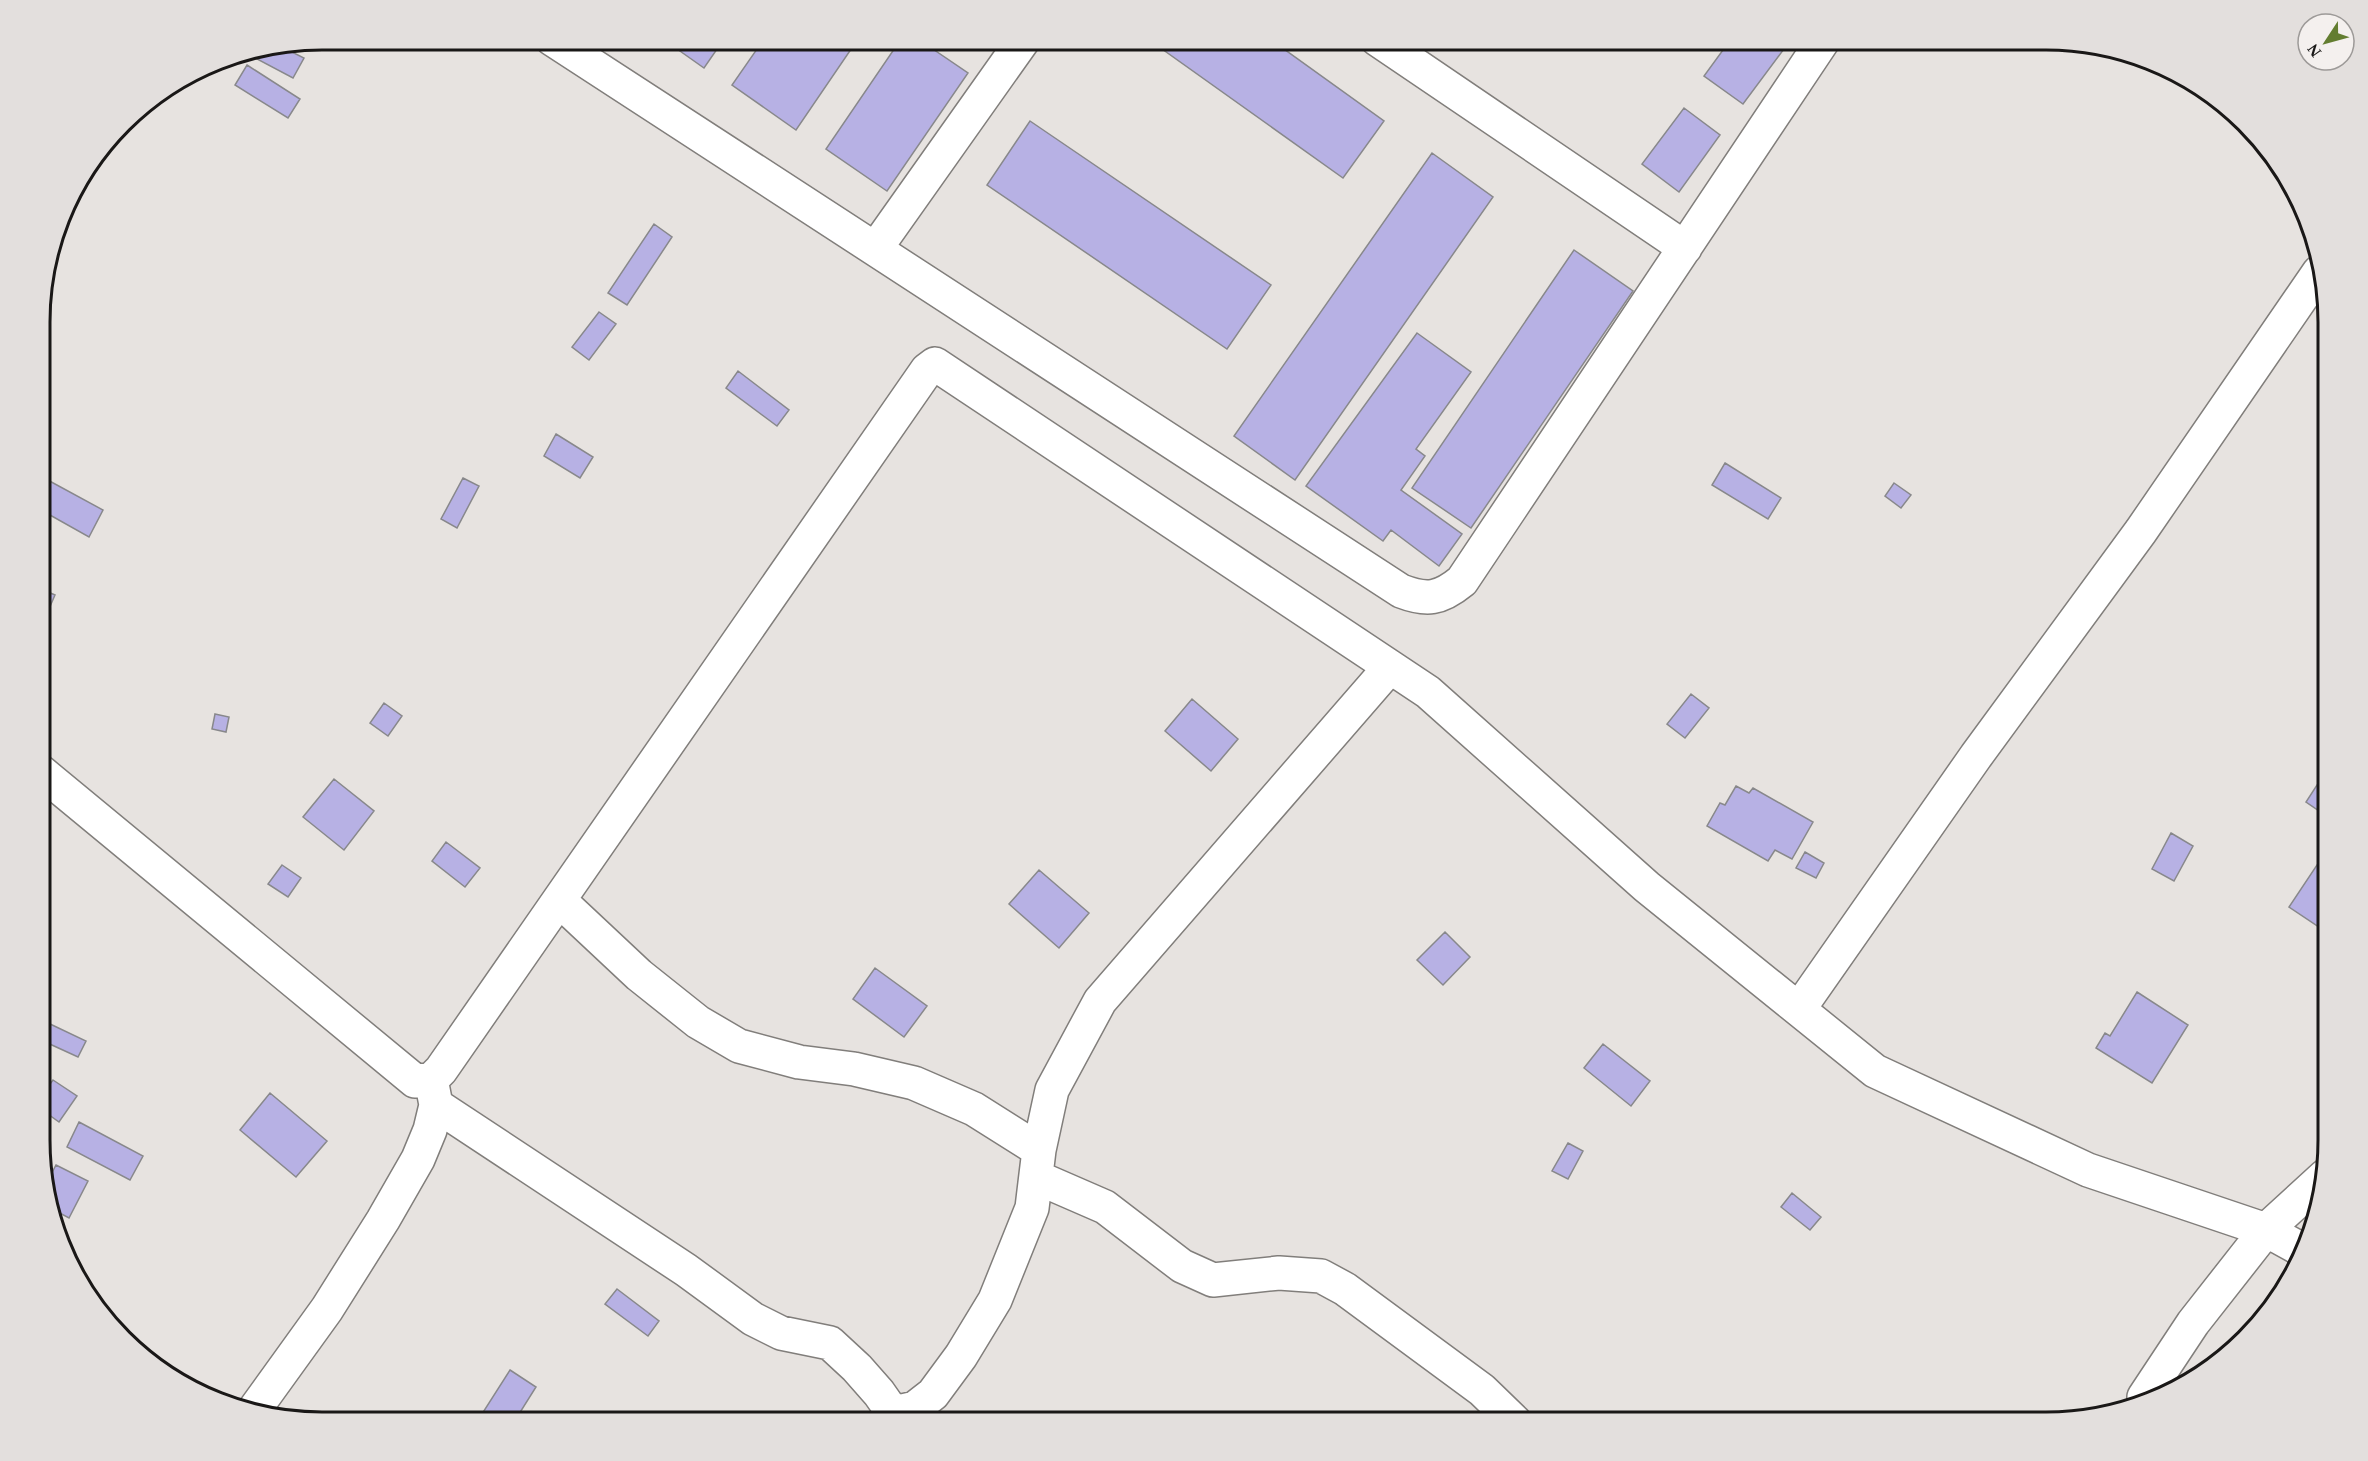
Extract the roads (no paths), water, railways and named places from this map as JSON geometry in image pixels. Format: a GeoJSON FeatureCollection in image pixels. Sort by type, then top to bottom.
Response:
{"type":"FeatureCollection","features":[{"type":"Feature","properties":{"kind":"street"},"geometry":{"type":"LineString","coordinates":[[569,50],[1401,591],[1418,598],[1433,597],[1449,592],[1462,581],[1817,50]]}},
{"type":"Feature","properties":{"kind":"street"},"geometry":{"type":"LineString","coordinates":[[876,248],[1016,50]]}},
{"type":"Feature","properties":{"kind":"street"},"geometry":{"type":"LineString","coordinates":[[1393,50],[1685,248]]}},
{"type":"Feature","properties":{"kind":"street"},"geometry":{"type":"LineString","coordinates":[[1799,1009],[1976,756],[2141,531],[2315,278]]}},
{"type":"Feature","properties":{"kind":"street"},"geometry":{"type":"LineString","coordinates":[[259,1404],[327,1309],[418,1159],[430,1130],[434,1092],[441,1070],[927,370],[935,364],[1428,692],[1647,887],[1875,1071],[2088,1170],[2266,1230],[2296,1247]]}},
{"type":"Feature","properties":{"kind":"street"},"geometry":{"type":"LineString","coordinates":[[905,1412],[915,1408],[933,1394],[961,1356],[995,1300],[1032,1208],[1037,1163],[1052,1090],[1100,1001],[1390,667]]}},
{"type":"Feature","properties":{"kind":"street"},"geometry":{"type":"LineString","coordinates":[[50,780],[414,1081],[434,1092],[753,1319],[781,1333],[830,1343],[879,1393],[887,1412]]}},
{"type":"Feature","properties":{"kind":"street"},"geometry":{"type":"LineString","coordinates":[[559,900],[639,975],[698,1022],[739,1046],[799,1062],[854,1069],[914,1083],[974,1109],[1037,1163],[1105,1207],[1182,1266],[1213,1280],[1240,1279],[1279,1273],[1321,1276],[1344,1289],[1482,1390],[1505,1412]]}},
{"type":"Feature","properties":{"kind":"street"},"geometry":{"type":"LineString","coordinates":[[2147,1392],[2193,1323],[2266,1230],[2314,1186]]}}]}
